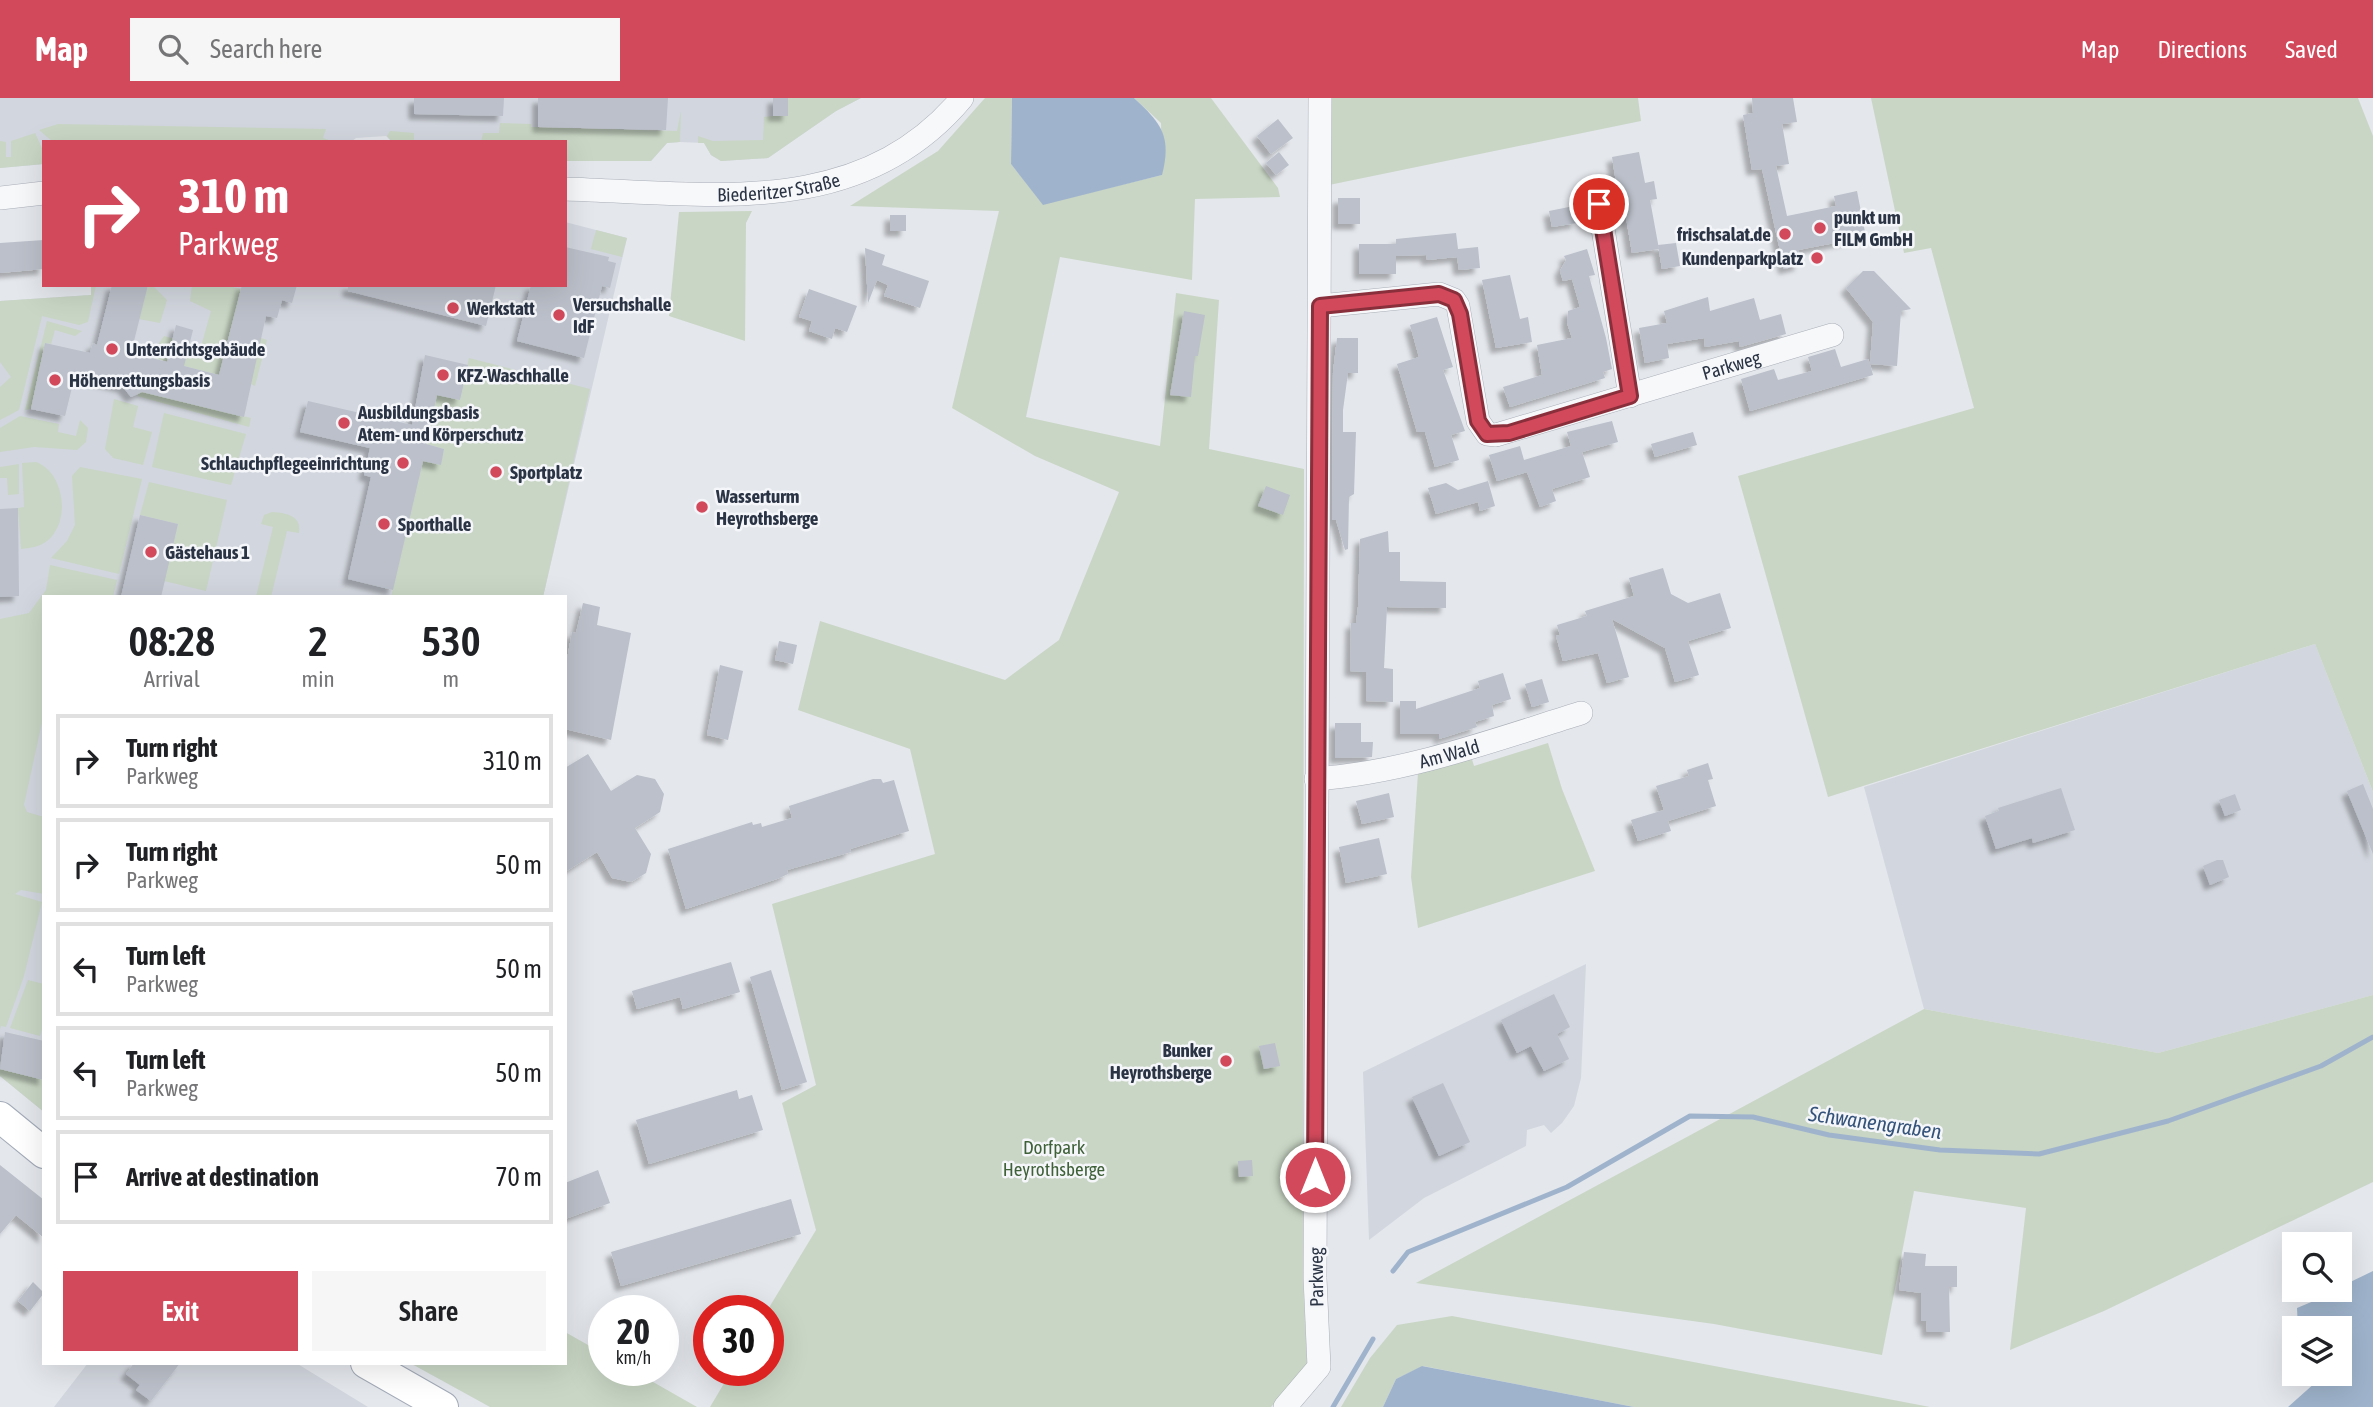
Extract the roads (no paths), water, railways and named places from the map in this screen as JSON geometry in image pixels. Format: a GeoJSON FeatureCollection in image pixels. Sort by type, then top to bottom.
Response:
{"type":"FeatureCollection","features":[{"type":"Feature","properties":{"kind":"main road"},"geometry":{"type":"LineString","coordinates":[[0,1117],[42,1151]]}},
{"type":"Feature","properties":{"kind":"main road"},"geometry":{"type":"LineString","coordinates":[[370,1365],[443,1407]]}},
{"type":"Feature","properties":{"kind":"street","name":"Biederitzer Straße"},"geometry":{"type":"LineString","coordinates":[[567,190],[762,193],[820,186],[854,177],[885,161],[922,137],[962,98]]}},
{"type":"Feature","properties":{"kind":"street","name":"Parkweg"},"geometry":{"type":"LineString","coordinates":[[1285,1407],[1319,1367],[1315,1278],[1320,98]]}},
{"type":"Feature","properties":{"kind":"street"},"geometry":{"type":"LineString","coordinates":[[0,198],[42,193]]}},
{"type":"Feature","properties":{"kind":"street"},"geometry":{"type":"LineString","coordinates":[[1599,204],[1630,396]]}},
{"type":"Feature","properties":{"kind":"street","name":"Parkweg"},"geometry":{"type":"LineString","coordinates":[[1320,306],[1439,294],[1454,300],[1460,314],[1478,421],[1487,434],[1509,433],[1832,335]]}},
{"type":"Feature","properties":{"kind":"street","name":"Am Wald"},"geometry":{"type":"LineString","coordinates":[[1316,779],[1378,773],[1416,765],[1581,713]]}},
{"type":"Feature","properties":{"kind":"water"},"geometry":{"type":"Polygon","coordinates":[[[1012,98],[1134,98],[1162,131],[1166,150],[1162,175],[1043,205],[1011,164],[1012,98]]]}},
{"type":"Feature","properties":{"kind":"water"},"geometry":{"type":"Polygon","coordinates":[[[2373,1271],[2373,1407],[2288,1407],[2312,1386],[2352,1386],[2352,1316],[2297,1316],[2297,1308],[2311,1302],[2352,1302],[2352,1281],[2373,1271]]]}},
{"type":"Feature","properties":{"kind":"water"},"geometry":{"type":"Polygon","coordinates":[[[1422,1366],[1634,1407],[1383,1407],[1396,1379],[1422,1366]]]}},
{"type":"Feature","properties":{"kind":"waterway","name":"Schwanengraben"},"geometry":{"type":"LineString","coordinates":[[1393,1271],[1408,1252],[1567,1187],[1690,1116],[1753,1117],[1829,1135],[1940,1150],[2039,1154],[2168,1121],[2321,1066],[2373,1037]]}},
{"type":"Feature","properties":{"kind":"waterway","name":"Schwanengraben"},"geometry":{"type":"LineString","coordinates":[[1333,1407],[1373,1339]]}},
{"type":"Feature","properties":{"kind":"place","name":"punkt um FILM GmbH"},"geometry":{"type":"Point","coordinates":[1820,228]}},
{"type":"Feature","properties":{"kind":"place","name":"frischsalat.de"},"geometry":{"type":"Point","coordinates":[1785,234]}},
{"type":"Feature","properties":{"kind":"place","name":"Kundenparkplatz"},"geometry":{"type":"Point","coordinates":[1817,258]}},
{"type":"Feature","properties":{"kind":"place","name":"Werkstatt"},"geometry":{"type":"Point","coordinates":[453,308]}},
{"type":"Feature","properties":{"kind":"place","name":"Versuchshalle IdF"},"geometry":{"type":"Point","coordinates":[559,315]}},
{"type":"Feature","properties":{"kind":"place","name":"Unterrichtsgebäude"},"geometry":{"type":"Point","coordinates":[112,349]}},
{"type":"Feature","properties":{"kind":"place","name":"KFZ-Waschhalle"},"geometry":{"type":"Point","coordinates":[443,375]}},
{"type":"Feature","properties":{"kind":"place","name":"Höhenrettungsbasis"},"geometry":{"type":"Point","coordinates":[55,380]}},
{"type":"Feature","properties":{"kind":"place","name":"Ausbildungsbasis Atem- und Körperschutz"},"geometry":{"type":"Point","coordinates":[344,423]}},
{"type":"Feature","properties":{"kind":"place","name":"Schlauchpflegeeinrichtung"},"geometry":{"type":"Point","coordinates":[403,463]}},
{"type":"Feature","properties":{"kind":"place","name":"Sportplatz"},"geometry":{"type":"Point","coordinates":[496,472]}},
{"type":"Feature","properties":{"kind":"place","name":"Wasserturm Heyrothsberge"},"geometry":{"type":"Point","coordinates":[702,507]}},
{"type":"Feature","properties":{"kind":"place","name":"Sporthalle"},"geometry":{"type":"Point","coordinates":[384,524]}},
{"type":"Feature","properties":{"kind":"place","name":"Gästehaus 1"},"geometry":{"type":"Point","coordinates":[151,552]}},
{"type":"Feature","properties":{"kind":"place","name":"Bunker Heyrothsberge"},"geometry":{"type":"Point","coordinates":[1226,1061]}},
{"type":"Feature","properties":{"kind":"park label","name":"Dorfpark Heyrothsberge"},"geometry":{"type":"Point","coordinates":[1054,1158]}}]}
